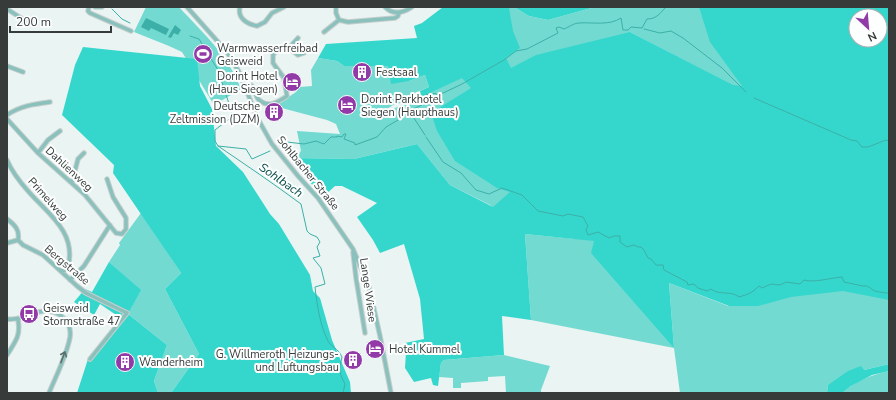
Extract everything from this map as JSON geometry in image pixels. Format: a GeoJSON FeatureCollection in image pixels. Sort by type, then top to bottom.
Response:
{"type":"FeatureCollection","features":[{"type":"Feature","properties":{"kind":"street"},"geometry":{"type":"LineString","coordinates":[[89,7],[88,11],[90,13],[131,31]]}},
{"type":"Feature","properties":{"kind":"street"},"geometry":{"type":"LineString","coordinates":[[95,7],[102,7]]}},
{"type":"Feature","properties":{"kind":"street"},"geometry":{"type":"LineString","coordinates":[[240,7],[239,13],[243,19],[248,23],[257,26],[265,22],[272,13],[284,7]]}},
{"type":"Feature","properties":{"kind":"street"},"geometry":{"type":"LineString","coordinates":[[336,7],[336,13],[340,20],[348,22],[395,18],[399,13],[412,7]]}},
{"type":"Feature","properties":{"kind":"street"},"geometry":{"type":"LineString","coordinates":[[385,7],[388,10],[399,13]]}},
{"type":"Feature","properties":{"kind":"street","name":"Sohlbacher Straße"},"geometry":{"type":"LineString","coordinates":[[189,8],[226,52],[239,72],[257,118],[272,144],[318,198],[353,249],[364,273],[370,292],[391,393]]}},
{"type":"Feature","properties":{"kind":"street"},"geometry":{"type":"LineString","coordinates":[[7,9],[24,22]]}},
{"type":"Feature","properties":{"kind":"street"},"geometry":{"type":"LineString","coordinates":[[324,32],[340,20]]}},
{"type":"Feature","properties":{"kind":"street"},"geometry":{"type":"LineString","coordinates":[[289,48],[298,38]]}},
{"type":"Feature","properties":{"kind":"street"},"geometry":{"type":"LineString","coordinates":[[244,86],[251,85],[254,88],[258,98],[268,104],[276,104],[287,96],[284,78],[274,66],[272,58],[273,55],[282,47],[289,48],[298,55],[304,53]]}},
{"type":"Feature","properties":{"kind":"street"},"geometry":{"type":"LineString","coordinates":[[7,66],[23,72]]}},
{"type":"Feature","properties":{"kind":"street"},"geometry":{"type":"LineString","coordinates":[[7,115],[12,111],[27,105],[50,102]]}},
{"type":"Feature","properties":{"kind":"street","name":"Dahlienweg"},"geometry":{"type":"LineString","coordinates":[[7,119],[38,153],[72,182],[93,204],[116,233],[122,234],[126,230],[126,218],[113,197],[107,179]]}},
{"type":"Feature","properties":{"kind":"street"},"geometry":{"type":"LineString","coordinates":[[38,153],[48,140],[60,131]]}},
{"type":"Feature","properties":{"kind":"street"},"geometry":{"type":"LineString","coordinates":[[72,182],[78,159],[84,153]]}},
{"type":"Feature","properties":{"kind":"street","name":"Primelweg"},"geometry":{"type":"LineString","coordinates":[[7,160],[21,183],[56,219],[63,229],[68,241],[70,257],[68,267],[65,270],[61,270]]}},
{"type":"Feature","properties":{"kind":"street"},"geometry":{"type":"LineString","coordinates":[[7,219],[18,230],[19,236],[18,240],[7,243]]}},
{"type":"Feature","properties":{"kind":"street"},"geometry":{"type":"LineString","coordinates":[[70,280],[84,266],[110,225]]}},
{"type":"Feature","properties":{"kind":"street","name":"Bergstraße"},"geometry":{"type":"LineString","coordinates":[[18,240],[23,245],[43,255],[86,293],[127,313],[90,360]]}},
{"type":"Feature","properties":{"kind":"street","name":"Lange Wiese"},"geometry":{"type":"LineString","coordinates":[[353,249],[365,333]]}},
{"type":"Feature","properties":{"kind":"street"},"geometry":{"type":"LineString","coordinates":[[7,319],[18,320],[42,311],[48,311],[59,314],[67,322],[70,334],[68,344],[49,393]]}},
{"type":"Feature","properties":{"kind":"street"},"geometry":{"type":"LineString","coordinates":[[7,355],[16,342],[18,334],[18,320]]}},
{"type":"Feature","properties":{"kind":"shaded area","name":"Warmwasserfreibad Geisweid"},"geometry":{"type":"Polygon","coordinates":[[[146,7],[179,7],[206,35],[222,55],[236,77],[241,89],[214,105],[182,52],[134,32],[146,7]]]}},
{"type":"Feature","properties":{"kind":"shaded area"},"geometry":{"type":"Polygon","coordinates":[[[443,7],[512,7],[509,8],[513,31],[520,48],[506,58],[511,68],[536,55],[630,32],[733,85],[742,86],[710,42],[699,7],[889,7],[889,300],[843,291],[791,297],[758,306],[729,306],[669,283],[674,348],[591,253],[594,241],[525,234],[531,320],[502,316],[504,355],[444,360],[441,363],[438,386],[433,385],[431,378],[414,382],[405,368],[405,343],[424,339],[420,299],[404,244],[380,253],[357,217],[377,203],[342,186],[335,186],[323,197],[308,180],[294,158],[354,159],[417,144],[450,185],[493,207],[510,192],[497,188],[455,161],[437,131],[431,113],[471,88],[462,78],[421,97],[420,91],[429,87],[425,75],[409,81],[391,84],[388,66],[344,66],[337,61],[318,58],[326,44],[417,38],[414,26],[422,23],[443,7]]]}},
{"type":"Feature","properties":{"kind":"shaded area"},"geometry":{"type":"Polygon","coordinates":[[[514,7],[529,16],[548,20],[595,7],[719,7],[765,107],[726,82],[630,32],[889,279],[889,364],[864,370],[828,385],[827,393],[680,393],[674,348],[531,320],[525,234],[577,239],[514,225],[490,205],[450,185],[417,144],[354,159],[294,158],[301,151],[297,131],[340,134],[336,124],[327,120],[278,107],[278,104],[296,92],[300,87],[312,86],[311,70],[318,58],[337,61],[344,66],[388,66],[409,81],[425,75],[429,87],[410,95],[404,102],[393,105],[383,112],[387,112],[430,91],[509,8],[514,7]],[[622,252],[674,348],[669,283],[728,306],[735,305],[622,252]]]}},
{"type":"Feature","properties":{"kind":"shaded area"},"geometry":{"type":"Polygon","coordinates":[[[514,7],[595,7],[548,20],[529,16],[514,7]]]}},
{"type":"Feature","properties":{"kind":"shaded area"},"geometry":{"type":"Polygon","coordinates":[[[146,18],[169,29],[166,35],[151,28],[149,31],[141,27],[146,18]]]}},
{"type":"Feature","properties":{"kind":"shaded area"},"geometry":{"type":"Polygon","coordinates":[[[175,25],[181,30],[178,35],[174,33],[171,38],[168,37],[175,25]]]}},
{"type":"Feature","properties":{"kind":"shaded area"},"geometry":{"type":"Polygon","coordinates":[[[83,47],[197,59],[200,86],[212,109],[216,146],[243,172],[270,214],[279,224],[310,275],[313,291],[320,298],[332,340],[350,382],[351,393],[171,393],[199,354],[165,289],[181,273],[113,173],[114,165],[62,115],[75,65],[83,47]]]}},
{"type":"Feature","properties":{"kind":"shaded area"},"geometry":{"type":"Polygon","coordinates":[[[141,213],[181,273],[165,289],[199,354],[171,393],[158,393],[154,381],[167,345],[128,314],[140,290],[109,262],[120,245],[119,243],[141,213]]]}},
{"type":"Feature","properties":{"kind":"shaded area"},"geometry":{"type":"Polygon","coordinates":[[[109,262],[141,290],[128,314],[167,345],[154,381],[158,393],[77,393],[88,359],[122,319],[100,304],[94,315],[74,302],[85,289],[92,292],[109,262]]]}},
{"type":"Feature","properties":{"kind":"shaded area"},"geometry":{"type":"Polygon","coordinates":[[[504,355],[550,366],[541,393],[506,393],[505,376],[488,377],[488,381],[461,383],[461,388],[453,388],[453,378],[439,377],[441,363],[444,360],[504,355]]]}},
{"type":"Feature","properties":{"kind":"shaded area"},"geometry":{"type":"Polygon","coordinates":[[[889,364],[889,371],[872,375],[851,386],[842,393],[827,393],[828,385],[848,371],[861,366],[864,370],[889,364]]]}},
{"type":"Feature","properties":{"kind":"shaded area"},"geometry":{"type":"Polygon","coordinates":[[[889,371],[889,393],[842,393],[864,379],[889,371]]]}},
{"type":"Feature","properties":{"kind":"waterway"},"geometry":{"type":"LineString","coordinates":[[280,145],[287,142],[304,144],[316,141],[324,144],[331,137],[342,137],[344,134],[346,134],[344,139],[355,143],[355,145],[377,137],[386,127],[422,105],[418,102],[419,99],[424,96],[431,93],[439,95],[462,84],[504,60],[516,51],[527,49],[558,33],[556,28],[559,27],[564,29],[577,23],[606,23],[621,18],[623,30],[628,30],[631,27],[642,28],[647,19],[656,17],[666,7]]}},
{"type":"Feature","properties":{"kind":"waterway","name":"Sohlbach"},"geometry":{"type":"LineString","coordinates":[[112,9],[122,19],[130,23]]}},
{"type":"Feature","properties":{"kind":"waterway"},"geometry":{"type":"LineString","coordinates":[[644,29],[660,33],[671,31],[683,38],[722,68],[746,92]]}},
{"type":"Feature","properties":{"kind":"waterway","name":"Sohlbach"},"geometry":{"type":"LineString","coordinates":[[190,36],[199,39],[218,70],[233,116],[215,130],[215,141],[218,146],[301,204],[307,231],[317,237],[320,242],[317,247],[320,256],[313,258],[321,268],[325,284],[315,287],[317,301],[325,335],[331,345],[342,357],[340,371],[345,384],[343,393]]}},
{"type":"Feature","properties":{"kind":"waterway"},"geometry":{"type":"LineString","coordinates":[[754,98],[851,140],[857,141],[862,147],[868,147],[886,140],[889,141]]}},
{"type":"Feature","properties":{"kind":"waterway"},"geometry":{"type":"LineString","coordinates":[[410,112],[425,135]]}},
{"type":"Feature","properties":{"kind":"waterway"},"geometry":{"type":"LineString","coordinates":[[426,137],[443,162],[461,173],[476,190],[489,194],[502,188],[522,195],[538,211],[563,216],[568,214],[583,217],[588,226],[586,230],[588,235],[598,232],[609,238],[620,236],[620,242],[627,247],[634,245],[641,247],[648,258],[651,259],[656,265],[663,265],[664,270],[687,282],[688,285],[694,284],[698,288],[707,291],[711,289],[718,292],[733,294],[739,297],[752,292],[759,286],[762,288],[771,284],[780,285],[786,282],[800,284],[804,280],[817,281],[842,277],[844,282],[867,286],[875,291],[889,293]]}},
{"type":"Feature","properties":{"kind":"waterway"},"geometry":{"type":"LineString","coordinates":[[218,146],[246,149],[252,159],[270,151]]}},
{"type":"Feature","properties":{"kind":"place","name":"Warmwasserfreibad Geisweid"},"geometry":{"type":"Point","coordinates":[203,54]}},
{"type":"Feature","properties":{"kind":"place","name":"Festsaal"},"geometry":{"type":"Point","coordinates":[362,72]}},
{"type":"Feature","properties":{"kind":"place","name":"Dorint Hotel (Haus Siegen)"},"geometry":{"type":"Point","coordinates":[292,82]}},
{"type":"Feature","properties":{"kind":"place","name":"Dorint Parkhotel Siegen (Haupthaus)"},"geometry":{"type":"Point","coordinates":[347,105]}},
{"type":"Feature","properties":{"kind":"place","name":"Deutsche Zeltmission (DZM)"},"geometry":{"type":"Point","coordinates":[274,112]}},
{"type":"Feature","properties":{"kind":"place","name":"Geisweid Stormstraße 47"},"geometry":{"type":"Point","coordinates":[29,314]}},
{"type":"Feature","properties":{"kind":"place","name":"Hotel Kümmel"},"geometry":{"type":"Point","coordinates":[375,349]}},
{"type":"Feature","properties":{"kind":"place","name":"G. Willmeroth Heizungs- und Lüftungsbau"},"geometry":{"type":"Point","coordinates":[353,360]}},
{"type":"Feature","properties":{"kind":"place","name":"Wanderheim"},"geometry":{"type":"Point","coordinates":[125,362]}}]}
